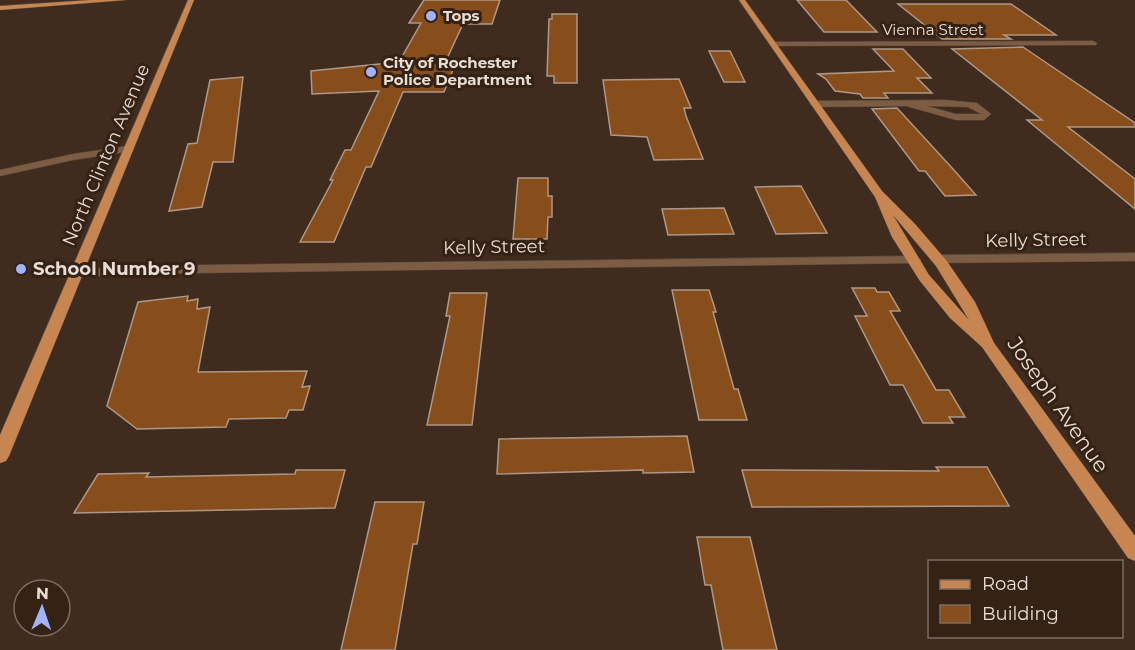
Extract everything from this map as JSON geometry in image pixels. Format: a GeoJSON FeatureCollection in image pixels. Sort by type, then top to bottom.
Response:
{"type":"FeatureCollection","features":[{"type":"Feature","properties":{"kind":"main road"},"geometry":{"type":"LineString","coordinates":[[0,6],[47,0]]}},
{"type":"Feature","properties":{"kind":"main road"},"geometry":{"type":"LineString","coordinates":[[0,6],[123,0]]}},
{"type":"Feature","properties":{"kind":"main road","name":"North Clinton Avenue"},"geometry":{"type":"LineString","coordinates":[[0,456],[191,0]]}},
{"type":"Feature","properties":{"kind":"main road","name":"Joseph Avenue"},"geometry":{"type":"LineString","coordinates":[[742,0],[878,193],[905,220],[937,259],[970,308],[987,344],[1135,552]]}},
{"type":"Feature","properties":{"kind":"main road","name":"Joseph Avenue"},"geometry":{"type":"LineString","coordinates":[[878,193],[893,229],[914,260],[956,318],[987,344]]}},
{"type":"Feature","properties":{"kind":"street","name":"Vienna Street"},"geometry":{"type":"LineString","coordinates":[[772,44],[1093,44]]}},
{"type":"Feature","properties":{"kind":"street"},"geometry":{"type":"LineString","coordinates":[[815,104],[905,103],[964,104],[977,106],[986,114],[984,117],[966,119],[905,103]]}},
{"type":"Feature","properties":{"kind":"street"},"geometry":{"type":"LineString","coordinates":[[0,173],[73,157],[128,149]]}},
{"type":"Feature","properties":{"kind":"street","name":"Kelly Street"},"geometry":{"type":"LineString","coordinates":[[937,259],[1135,258]]}},
{"type":"Feature","properties":{"kind":"street","name":"Kelly Street"},"geometry":{"type":"LineString","coordinates":[[75,274],[124,270],[914,260]]}},
{"type":"Feature","properties":{"kind":"building"},"geometry":{"type":"Polygon","coordinates":[[[424,0],[500,0],[492,24],[463,24],[444,65],[455,65],[444,92],[403,92],[371,167],[366,167],[334,242],[300,242],[333,180],[330,180],[345,150],[351,150],[379,91],[312,94],[311,71],[399,62],[421,23],[409,23],[424,0]]]}},
{"type":"Feature","properties":{"kind":"building"},"geometry":{"type":"Polygon","coordinates":[[[797,0],[846,0],[877,32],[824,32],[797,0]]]}},
{"type":"Feature","properties":{"kind":"building"},"geometry":{"type":"Polygon","coordinates":[[[898,4],[1011,4],[1056,35],[1004,35],[1011,39],[942,39],[898,4]]]}},
{"type":"Feature","properties":{"kind":"building"},"geometry":{"type":"Polygon","coordinates":[[[552,14],[577,14],[577,83],[554,83],[554,76],[547,76],[549,19],[552,19],[552,14]]]}},
{"type":"Feature","properties":{"kind":"building"},"geometry":{"type":"Polygon","coordinates":[[[1023,47],[1135,123],[1135,127],[1068,127],[1135,179],[1135,209],[1027,120],[1042,120],[952,49],[1023,47]]]}},
{"type":"Feature","properties":{"kind":"building"},"geometry":{"type":"Polygon","coordinates":[[[873,49],[903,49],[931,78],[917,78],[932,93],[884,93],[888,98],[863,98],[860,94],[835,91],[826,79],[818,74],[894,71],[873,49]]]}},
{"type":"Feature","properties":{"kind":"building"},"geometry":{"type":"Polygon","coordinates":[[[709,51],[730,51],[745,82],[724,82],[709,51]]]}},
{"type":"Feature","properties":{"kind":"building"},"geometry":{"type":"Polygon","coordinates":[[[243,77],[233,162],[213,162],[202,207],[169,211],[188,144],[197,143],[210,80],[243,77]]]}},
{"type":"Feature","properties":{"kind":"building"},"geometry":{"type":"Polygon","coordinates":[[[679,79],[691,108],[684,108],[686,116],[703,159],[654,160],[647,137],[611,135],[603,80],[679,79]]]}},
{"type":"Feature","properties":{"kind":"building"},"geometry":{"type":"Polygon","coordinates":[[[897,108],[976,195],[945,196],[925,171],[919,171],[872,109],[897,108]]]}},
{"type":"Feature","properties":{"kind":"building"},"geometry":{"type":"Polygon","coordinates":[[[518,178],[548,178],[548,196],[552,196],[552,217],[548,217],[547,239],[513,239],[518,178]]]}},
{"type":"Feature","properties":{"kind":"building"},"geometry":{"type":"Polygon","coordinates":[[[801,186],[827,233],[776,234],[755,187],[801,186]]]}},
{"type":"Feature","properties":{"kind":"building"},"geometry":{"type":"Polygon","coordinates":[[[724,208],[734,234],[668,235],[662,209],[724,208]]]}},
{"type":"Feature","properties":{"kind":"building"},"geometry":{"type":"Polygon","coordinates":[[[852,288],[875,288],[877,292],[889,292],[900,311],[890,311],[936,390],[949,390],[965,417],[949,417],[953,423],[923,423],[903,385],[890,385],[855,316],[867,316],[852,288]]]}},
{"type":"Feature","properties":{"kind":"building"},"geometry":{"type":"Polygon","coordinates":[[[672,290],[709,290],[734,389],[738,389],[747,420],[699,420],[672,290]]]}},
{"type":"Feature","properties":{"kind":"building"},"geometry":{"type":"Polygon","coordinates":[[[450,293],[487,293],[472,425],[427,425],[450,316],[446,316],[450,293]]]}},
{"type":"Feature","properties":{"kind":"building"},"geometry":{"type":"Polygon","coordinates":[[[188,296],[187,301],[198,299],[197,309],[210,307],[198,372],[307,371],[302,387],[310,386],[303,410],[289,410],[286,418],[229,419],[226,427],[137,429],[107,406],[138,302],[188,296]]]}},
{"type":"Feature","properties":{"kind":"building"},"geometry":{"type":"Polygon","coordinates":[[[687,436],[694,472],[643,473],[643,470],[497,474],[499,439],[687,436]]]}},
{"type":"Feature","properties":{"kind":"building"},"geometry":{"type":"Polygon","coordinates":[[[936,467],[987,467],[1009,506],[752,507],[742,470],[939,471],[936,467]]]}},
{"type":"Feature","properties":{"kind":"building"},"geometry":{"type":"Polygon","coordinates":[[[296,470],[345,470],[335,508],[74,513],[98,474],[149,473],[146,477],[295,474],[296,470]]]}},
{"type":"Feature","properties":{"kind":"building"},"geometry":{"type":"Polygon","coordinates":[[[375,502],[424,502],[417,544],[413,544],[395,650],[341,650],[375,502]]]}},
{"type":"Feature","properties":{"kind":"building"},"geometry":{"type":"Polygon","coordinates":[[[697,537],[750,537],[777,650],[723,650],[711,585],[705,585],[697,537]]]}},
{"type":"Feature","properties":{"kind":"place","name":"Tops"},"geometry":{"type":"Point","coordinates":[431,16]}},
{"type":"Feature","properties":{"kind":"place","name":"City of Rochester Police Department"},"geometry":{"type":"Point","coordinates":[371,72]}},
{"type":"Feature","properties":{"kind":"place","name":"School Number 9"},"geometry":{"type":"Point","coordinates":[21,269]}}]}
